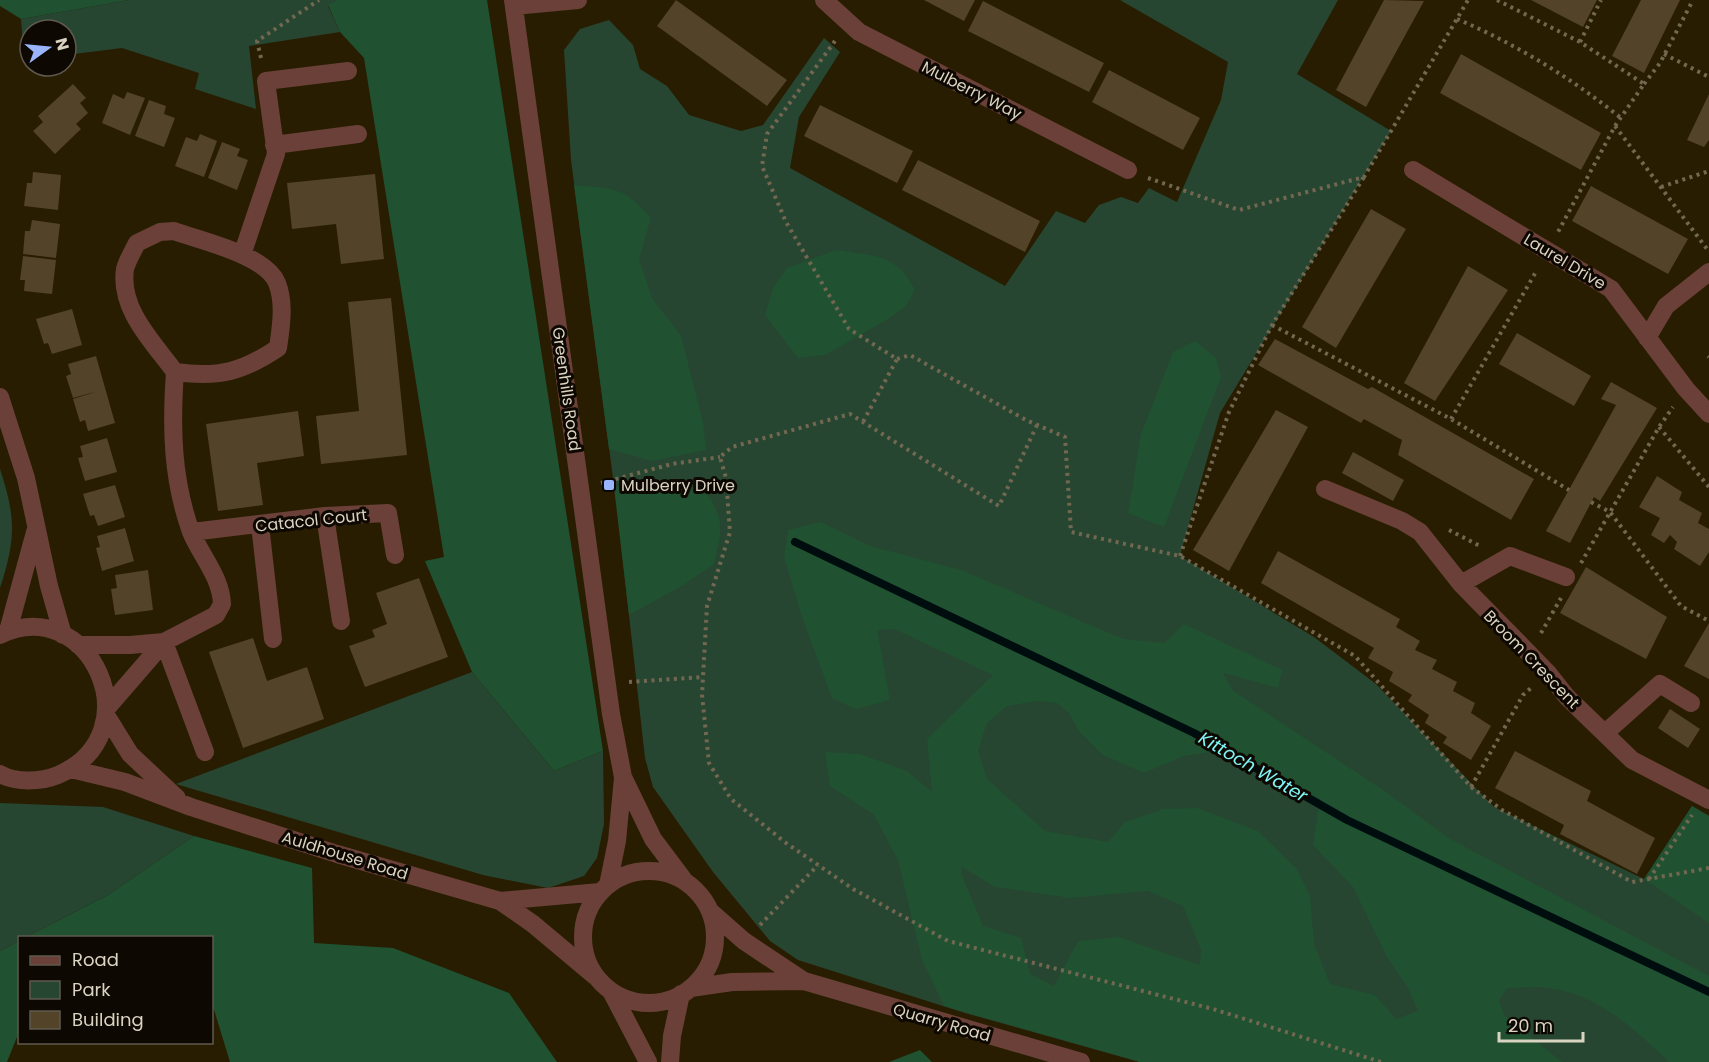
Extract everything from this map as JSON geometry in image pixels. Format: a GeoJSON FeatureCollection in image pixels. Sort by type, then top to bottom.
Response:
{"type":"FeatureCollection","features":[{"type":"Feature","properties":{"kind":"street"},"geometry":{"type":"LineString","coordinates":[[514,3],[578,0]]}},
{"type":"Feature","properties":{"kind":"street","name":"Mulberry Way"},"geometry":{"type":"LineString","coordinates":[[824,0],[859,32],[1128,170]]}},
{"type":"Feature","properties":{"kind":"street","name":"Greenhills Road"},"geometry":{"type":"LineString","coordinates":[[514,3],[607,684],[623,777],[617,841],[604,889]]}},
{"type":"Feature","properties":{"kind":"street"},"geometry":{"type":"LineString","coordinates":[[242,255],[276,154],[266,81],[348,71]]}},
{"type":"Feature","properties":{"kind":"street"},"geometry":{"type":"LineString","coordinates":[[274,145],[358,134]]}},
{"type":"Feature","properties":{"kind":"street","name":"Laurel Drive"},"geometry":{"type":"LineString","coordinates":[[1413,170],[1611,289],[1686,389],[1709,414]]}},
{"type":"Feature","properties":{"kind":"street"},"geometry":{"type":"LineString","coordinates":[[36,527],[4,633],[29,628],[47,629],[71,640],[130,645],[164,642],[216,615],[222,604],[218,582],[192,532],[175,471],[172,417],[175,372],[142,327],[128,302],[125,268],[137,243],[160,232],[174,231],[257,260],[277,281],[282,319],[278,348],[251,366],[203,376],[175,372]]}},
{"type":"Feature","properties":{"kind":"street"},"geometry":{"type":"LineString","coordinates":[[1647,338],[1666,306],[1709,272]]}},
{"type":"Feature","properties":{"kind":"street"},"geometry":{"type":"LineString","coordinates":[[0,397],[26,478],[49,586],[71,640],[100,672],[106,693],[106,712],[100,736],[89,754],[71,769],[50,778],[27,781],[1,775]]}},
{"type":"Feature","properties":{"kind":"street","name":"Broom Crescent"},"geometry":{"type":"LineString","coordinates":[[1325,489],[1402,521],[1420,532],[1461,584],[1548,673],[1568,697],[1632,759],[1706,799]]}},
{"type":"Feature","properties":{"kind":"street","name":"Catacol Court"},"geometry":{"type":"LineString","coordinates":[[192,532],[325,516],[388,513],[395,555]]}},
{"type":"Feature","properties":{"kind":"street"},"geometry":{"type":"LineString","coordinates":[[325,516],[341,621]]}},
{"type":"Feature","properties":{"kind":"street"},"geometry":{"type":"LineString","coordinates":[[260,525],[273,639]]}},
{"type":"Feature","properties":{"kind":"street"},"geometry":{"type":"LineString","coordinates":[[1461,584],[1510,556],[1570,579]]}},
{"type":"Feature","properties":{"kind":"street"},"geometry":{"type":"LineString","coordinates":[[106,712],[164,642]]}},
{"type":"Feature","properties":{"kind":"street"},"geometry":{"type":"LineString","coordinates":[[164,642],[205,752]]}},
{"type":"Feature","properties":{"kind":"street"},"geometry":{"type":"LineString","coordinates":[[1605,733],[1660,684],[1691,703]]}},
{"type":"Feature","properties":{"kind":"street","name":"Auldhouse Road"},"geometry":{"type":"LineString","coordinates":[[106,712],[130,754],[166,790],[191,807]]}},
{"type":"Feature","properties":{"kind":"street","name":"Auldhouse Road"},"geometry":{"type":"LineString","coordinates":[[71,769],[125,782],[191,807],[501,901],[537,927],[595,976]]}},
{"type":"Feature","properties":{"kind":"street","name":"Greenhills Road"},"geometry":{"type":"LineString","coordinates":[[623,777],[653,839],[683,879]]}},
{"type":"Feature","properties":{"kind":"street"},"geometry":{"type":"LineString","coordinates":[[639,871],[661,871],[683,879],[700,894],[711,912],[715,933],[713,954],[704,973],[686,991],[672,999],[650,1003],[630,1000],[611,991],[595,976],[585,956],[583,933],[587,911],[604,889],[617,878],[639,871]]}},
{"type":"Feature","properties":{"kind":"street","name":"Auldhouse Road"},"geometry":{"type":"LineString","coordinates":[[501,901],[604,889]]}},
{"type":"Feature","properties":{"kind":"street","name":"Quarry Road"},"geometry":{"type":"LineString","coordinates":[[711,912],[744,941],[804,981]]}},
{"type":"Feature","properties":{"kind":"street","name":"Quarry Road"},"geometry":{"type":"LineString","coordinates":[[686,991],[732,982],[804,981],[1081,1062]]}},
{"type":"Feature","properties":{"kind":"street"},"geometry":{"type":"LineString","coordinates":[[611,991],[648,1062]]}},
{"type":"Feature","properties":{"kind":"street"},"geometry":{"type":"LineString","coordinates":[[670,1062],[672,1036],[686,991]]}},
{"type":"Feature","properties":{"kind":"path"},"geometry":{"type":"LineString","coordinates":[[266,81],[257,41],[319,0]]}},
{"type":"Feature","properties":{"kind":"path"},"geometry":{"type":"LineString","coordinates":[[1180,556],[1229,412],[1272,325],[1364,177],[1468,0]]}},
{"type":"Feature","properties":{"kind":"path"},"geometry":{"type":"LineString","coordinates":[[1497,0],[1580,42],[1644,84]]}},
{"type":"Feature","properties":{"kind":"path"},"geometry":{"type":"LineString","coordinates":[[1580,42],[1601,0]]}},
{"type":"Feature","properties":{"kind":"path"},"geometry":{"type":"LineString","coordinates":[[1451,419],[1548,251],[1616,126],[1664,54],[1693,0]]}},
{"type":"Feature","properties":{"kind":"path"},"geometry":{"type":"LineString","coordinates":[[1456,20],[1491,33],[1533,56],[1621,118]]}},
{"type":"Feature","properties":{"kind":"path"},"geometry":{"type":"LineString","coordinates":[[849,22],[766,134],[762,166],[786,222],[849,328],[897,359]]}},
{"type":"Feature","properties":{"kind":"path"},"geometry":{"type":"LineString","coordinates":[[1664,54],[1709,76]]}},
{"type":"Feature","properties":{"kind":"path"},"geometry":{"type":"LineString","coordinates":[[1616,126],[1709,252]]}},
{"type":"Feature","properties":{"kind":"path"},"geometry":{"type":"LineString","coordinates":[[1128,170],[1239,210],[1364,177]]}},
{"type":"Feature","properties":{"kind":"path"},"geometry":{"type":"LineString","coordinates":[[1661,187],[1709,171]]}},
{"type":"Feature","properties":{"kind":"path"},"geometry":{"type":"LineString","coordinates":[[1272,325],[1451,419],[1569,490]]}},
{"type":"Feature","properties":{"kind":"path"},"geometry":{"type":"LineString","coordinates":[[863,422],[897,359],[910,355],[1037,425],[1065,436],[1071,532],[1180,556],[1355,656],[1471,787],[1502,810],[1632,882],[1709,868]]}},
{"type":"Feature","properties":{"kind":"path"},"geometry":{"type":"LineString","coordinates":[[1529,655],[1570,579],[1659,427],[1686,389]]}},
{"type":"Feature","properties":{"kind":"path"},"geometry":{"type":"LineString","coordinates":[[580,487],[672,464],[720,457],[732,447],[850,414],[999,506],[1037,425]]}},
{"type":"Feature","properties":{"kind":"path"},"geometry":{"type":"LineString","coordinates":[[1659,427],[1709,487]]}},
{"type":"Feature","properties":{"kind":"path"},"geometry":{"type":"LineString","coordinates":[[720,457],[726,478],[730,532],[707,606],[703,677],[708,752],[717,780],[731,799],[818,865],[882,906],[948,941],[1214,1009],[1381,1062]]}},
{"type":"Feature","properties":{"kind":"path"},"geometry":{"type":"LineString","coordinates":[[1591,502],[1610,512],[1681,606],[1709,621]]}},
{"type":"Feature","properties":{"kind":"path"},"geometry":{"type":"LineString","coordinates":[[1471,787],[1523,695],[1548,673]]}},
{"type":"Feature","properties":{"kind":"path"},"geometry":{"type":"LineString","coordinates":[[607,684],[703,677]]}},
{"type":"Feature","properties":{"kind":"path"},"geometry":{"type":"LineString","coordinates":[[1649,880],[1706,799]]}},
{"type":"Feature","properties":{"kind":"path"},"geometry":{"type":"LineString","coordinates":[[744,941],[818,865]]}},
{"type":"Feature","properties":{"kind":"green space"},"geometry":{"type":"Polygon","coordinates":[[[0,0],[129,0],[27,18],[19,18],[0,6],[0,0]]]}},
{"type":"Feature","properties":{"kind":"green space"},"geometry":{"type":"Polygon","coordinates":[[[129,0],[337,0],[328,6],[340,32],[249,46],[256,109],[195,89],[199,73],[122,48],[78,54],[78,18],[27,18],[129,0]]]}},
{"type":"Feature","properties":{"kind":"green space"},"geometry":{"type":"Polygon","coordinates":[[[337,0],[487,0],[603,751],[554,771],[472,672],[425,561],[444,557],[364,58],[340,32],[328,5],[337,0]]]}},
{"type":"Feature","properties":{"kind":"green space"},"geometry":{"type":"Polygon","coordinates":[[[1120,0],[1338,0],[1297,74],[1391,131],[1220,413],[1180,556],[1314,637],[1376,684],[1494,807],[1644,879],[1692,806],[1709,816],[1709,1062],[1140,1062],[965,1013],[798,960],[770,941],[713,872],[653,787],[645,758],[617,508],[571,160],[564,50],[580,29],[609,20],[633,45],[640,69],[667,86],[689,115],[741,131],[763,125],[824,38],[840,52],[799,117],[790,168],[1005,286],[1056,211],[1085,223],[1099,205],[1121,197],[1138,203],[1149,188],[1177,202],[1221,100],[1228,62],[1120,0]]]}},
{"type":"Feature","properties":{"kind":"green space"},"geometry":{"type":"Polygon","coordinates":[[[574,185],[617,191],[633,200],[651,218],[639,259],[652,298],[681,336],[703,422],[706,450],[652,461],[609,449],[574,185]]]}},
{"type":"Feature","properties":{"kind":"green space"},"geometry":{"type":"Polygon","coordinates":[[[836,250],[882,258],[900,269],[915,290],[906,306],[888,319],[825,355],[798,358],[765,315],[773,288],[787,268],[836,250]]]}},
{"type":"Feature","properties":{"kind":"green space"},"geometry":{"type":"Polygon","coordinates":[[[1195,341],[1216,358],[1221,377],[1164,527],[1128,513],[1141,434],[1173,352],[1195,341]]]}},
{"type":"Feature","properties":{"kind":"green space"},"geometry":{"type":"Polygon","coordinates":[[[0,469],[9,501],[12,528],[9,555],[0,588],[0,469]]]}},
{"type":"Feature","properties":{"kind":"green space"},"geometry":{"type":"Polygon","coordinates":[[[614,487],[682,489],[706,493],[717,511],[720,527],[714,564],[683,585],[629,615],[614,487]]]}},
{"type":"Feature","properties":{"kind":"green space"},"geometry":{"type":"Polygon","coordinates":[[[821,522],[870,546],[961,570],[1123,639],[1165,643],[1184,624],[1282,670],[1278,688],[1223,673],[1232,690],[1386,792],[1450,839],[1709,976],[1709,1062],[1669,1062],[1615,1015],[1583,998],[1544,987],[1507,988],[1499,1000],[1504,1015],[1562,1062],[1140,1062],[944,1006],[922,960],[898,860],[874,815],[830,786],[825,752],[860,754],[907,771],[932,792],[927,739],[993,675],[894,629],[877,630],[890,700],[855,709],[832,698],[801,614],[784,557],[788,530],[821,522]],[[1038,701],[1007,706],[987,723],[978,751],[987,779],[1045,831],[1108,842],[1125,822],[1163,809],[1197,808],[1258,831],[1296,868],[1310,895],[1314,944],[1330,984],[1375,995],[1396,1019],[1418,1011],[1408,988],[1387,957],[1353,887],[1313,845],[1320,799],[1216,751],[1184,756],[1144,773],[1103,755],[1078,730],[1069,713],[1057,703],[1038,701]],[[962,867],[961,873],[983,926],[1021,938],[1030,974],[1054,986],[1078,941],[1118,937],[1200,965],[1201,950],[1183,906],[1148,891],[1070,898],[995,887],[962,867]]]}},
{"type":"Feature","properties":{"kind":"green space"},"geometry":{"type":"Polygon","coordinates":[[[472,672],[554,771],[603,751],[604,824],[597,858],[584,876],[548,888],[483,875],[176,784],[472,672]]]}},
{"type":"Feature","properties":{"kind":"green space"},"geometry":{"type":"Polygon","coordinates":[[[0,803],[103,807],[194,836],[108,895],[28,936],[18,936],[18,942],[0,951],[0,803]]]}},
{"type":"Feature","properties":{"kind":"green space"},"geometry":{"type":"Polygon","coordinates":[[[1692,806],[1709,816],[1709,923],[1644,879],[1692,806]]]}},
{"type":"Feature","properties":{"kind":"green space"},"geometry":{"type":"Polygon","coordinates":[[[194,836],[312,868],[314,943],[393,948],[509,993],[557,1062],[230,1062],[213,1006],[213,936],[28,936],[108,895],[194,836]]]}},
{"type":"Feature","properties":{"kind":"green space"},"geometry":{"type":"Polygon","coordinates":[[[18,942],[18,1034],[7,1062],[0,1062],[0,951],[18,942]]]}},
{"type":"Feature","properties":{"kind":"green space"},"geometry":{"type":"Polygon","coordinates":[[[920,1050],[932,1062],[889,1062],[920,1050]]]}},
{"type":"Feature","properties":{"kind":"building"},"geometry":{"type":"Polygon","coordinates":[[[676,0],[787,80],[767,106],[657,26],[676,0]]]}},
{"type":"Feature","properties":{"kind":"building"},"geometry":{"type":"Polygon","coordinates":[[[924,0],[975,0],[964,21],[924,0]]]}},
{"type":"Feature","properties":{"kind":"building"},"geometry":{"type":"Polygon","coordinates":[[[1384,0],[1424,1],[1366,107],[1336,90],[1384,0]]]}},
{"type":"Feature","properties":{"kind":"building"},"geometry":{"type":"Polygon","coordinates":[[[1531,0],[1597,0],[1583,27],[1531,0]]]}},
{"type":"Feature","properties":{"kind":"building"},"geometry":{"type":"Polygon","coordinates":[[[1641,0],[1680,0],[1644,73],[1612,56],[1641,0]]]}},
{"type":"Feature","properties":{"kind":"building"},"geometry":{"type":"Polygon","coordinates":[[[983,1],[1104,63],[1089,92],[968,31],[983,1]]]}},
{"type":"Feature","properties":{"kind":"building"},"geometry":{"type":"Polygon","coordinates":[[[1461,54],[1601,133],[1581,170],[1440,93],[1461,54]]]}},
{"type":"Feature","properties":{"kind":"building"},"geometry":{"type":"Polygon","coordinates":[[[1109,70],[1200,118],[1183,150],[1092,102],[1109,70]]]}},
{"type":"Feature","properties":{"kind":"building"},"geometry":{"type":"Polygon","coordinates":[[[73,84],[86,98],[80,103],[88,113],[76,124],[81,129],[55,154],[33,131],[43,122],[38,116],[73,84]]]}},
{"type":"Feature","properties":{"kind":"building"},"geometry":{"type":"Polygon","coordinates":[[[127,92],[145,98],[130,135],[102,123],[113,94],[124,99],[127,92]]]}},
{"type":"Feature","properties":{"kind":"building"},"geometry":{"type":"Polygon","coordinates":[[[1709,94],[1709,140],[1704,147],[1687,140],[1709,94]]]}},
{"type":"Feature","properties":{"kind":"building"},"geometry":{"type":"Polygon","coordinates":[[[149,100],[166,106],[164,114],[175,118],[164,147],[135,136],[149,100]]]}},
{"type":"Feature","properties":{"kind":"building"},"geometry":{"type":"Polygon","coordinates":[[[820,105],[913,151],[897,183],[804,136],[820,105]]]}},
{"type":"Feature","properties":{"kind":"building"},"geometry":{"type":"Polygon","coordinates":[[[200,134],[217,141],[204,177],[175,166],[186,137],[197,141],[200,134]]]}},
{"type":"Feature","properties":{"kind":"building"},"geometry":{"type":"Polygon","coordinates":[[[222,142],[240,149],[237,156],[248,160],[237,190],[208,178],[222,142]]]}},
{"type":"Feature","properties":{"kind":"building"},"geometry":{"type":"Polygon","coordinates":[[[918,160],[1040,221],[1025,252],[902,190],[918,160]]]}},
{"type":"Feature","properties":{"kind":"building"},"geometry":{"type":"Polygon","coordinates":[[[33,172],[61,175],[58,210],[24,206],[27,183],[32,183],[33,172]]]}},
{"type":"Feature","properties":{"kind":"building"},"geometry":{"type":"Polygon","coordinates":[[[375,174],[384,259],[341,264],[336,224],[292,229],[287,183],[375,174]]]}},
{"type":"Feature","properties":{"kind":"building"},"geometry":{"type":"Polygon","coordinates":[[[1591,186],[1688,239],[1668,274],[1572,221],[1591,186]]]}},
{"type":"Feature","properties":{"kind":"building"},"geometry":{"type":"Polygon","coordinates":[[[1371,209],[1406,229],[1336,348],[1302,327],[1371,209]]]}},
{"type":"Feature","properties":{"kind":"building"},"geometry":{"type":"Polygon","coordinates":[[[32,220],[60,224],[56,258],[23,254],[25,231],[30,231],[32,220]]]}},
{"type":"Feature","properties":{"kind":"building"},"geometry":{"type":"Polygon","coordinates":[[[23,256],[56,260],[52,294],[24,291],[25,280],[20,280],[23,256]]]}},
{"type":"Feature","properties":{"kind":"building"},"geometry":{"type":"Polygon","coordinates":[[[1468,266],[1508,290],[1435,401],[1404,383],[1468,266]]]}},
{"type":"Feature","properties":{"kind":"building"},"geometry":{"type":"Polygon","coordinates":[[[391,298],[407,455],[321,464],[316,416],[359,411],[348,302],[391,298]]]}},
{"type":"Feature","properties":{"kind":"building"},"geometry":{"type":"Polygon","coordinates":[[[72,309],[82,345],[52,354],[48,343],[44,344],[36,319],[72,309]]]}},
{"type":"Feature","properties":{"kind":"building"},"geometry":{"type":"Polygon","coordinates":[[[1517,333],[1591,376],[1574,406],[1499,364],[1517,333]]]}},
{"type":"Feature","properties":{"kind":"building"},"geometry":{"type":"Polygon","coordinates":[[[1275,339],[1368,389],[1372,387],[1534,479],[1511,520],[1398,455],[1402,440],[1364,419],[1361,423],[1258,365],[1275,339]]]}},
{"type":"Feature","properties":{"kind":"building"},"geometry":{"type":"Polygon","coordinates":[[[96,356],[115,423],[88,431],[85,420],[80,422],[73,399],[98,391],[73,398],[66,376],[71,374],[68,364],[96,356]]]}},
{"type":"Feature","properties":{"kind":"building"},"geometry":{"type":"Polygon","coordinates":[[[1611,382],[1657,408],[1600,501],[1594,497],[1570,543],[1546,531],[1616,405],[1601,399],[1611,382]]]}},
{"type":"Feature","properties":{"kind":"building"},"geometry":{"type":"Polygon","coordinates":[[[1276,410],[1308,427],[1229,571],[1193,550],[1276,410]]]}},
{"type":"Feature","properties":{"kind":"building"},"geometry":{"type":"Polygon","coordinates":[[[298,411],[304,456],[257,463],[263,505],[218,511],[206,424],[298,411]]]}},
{"type":"Feature","properties":{"kind":"building"},"geometry":{"type":"Polygon","coordinates":[[[107,438],[117,472],[85,481],[78,458],[83,457],[80,446],[107,438]]]}},
{"type":"Feature","properties":{"kind":"building"},"geometry":{"type":"Polygon","coordinates":[[[1353,452],[1404,480],[1393,501],[1342,473],[1353,452]]]}},
{"type":"Feature","properties":{"kind":"building"},"geometry":{"type":"Polygon","coordinates":[[[1657,476],[1682,492],[1679,500],[1702,513],[1698,523],[1709,529],[1709,552],[1700,566],[1674,549],[1677,542],[1670,535],[1664,543],[1651,535],[1660,518],[1639,507],[1657,476]]]}},
{"type":"Feature","properties":{"kind":"building"},"geometry":{"type":"Polygon","coordinates":[[[115,485],[125,517],[98,526],[94,515],[90,516],[83,494],[115,485]]]}},
{"type":"Feature","properties":{"kind":"building"},"geometry":{"type":"Polygon","coordinates":[[[125,528],[134,561],[102,571],[96,548],[100,547],[97,536],[125,528]]]}},
{"type":"Feature","properties":{"kind":"building"},"geometry":{"type":"Polygon","coordinates":[[[1278,551],[1400,619],[1396,627],[1420,641],[1415,650],[1437,660],[1432,669],[1457,682],[1453,691],[1475,703],[1471,713],[1491,726],[1471,760],[1443,743],[1447,737],[1425,723],[1429,715],[1408,701],[1412,695],[1389,681],[1393,672],[1368,658],[1374,648],[1261,583],[1278,551]]]}},
{"type":"Feature","properties":{"kind":"building"},"geometry":{"type":"Polygon","coordinates":[[[1586,567],[1667,617],[1646,659],[1560,613],[1586,567]]]}},
{"type":"Feature","properties":{"kind":"building"},"geometry":{"type":"Polygon","coordinates":[[[148,570],[153,610],[115,615],[111,589],[117,588],[115,575],[148,570]]]}},
{"type":"Feature","properties":{"kind":"building"},"geometry":{"type":"Polygon","coordinates":[[[419,578],[448,657],[365,687],[349,646],[375,637],[372,630],[387,624],[376,593],[419,578]]]}},
{"type":"Feature","properties":{"kind":"building"},"geometry":{"type":"Polygon","coordinates":[[[1709,623],[1709,679],[1684,666],[1709,623]]]}},
{"type":"Feature","properties":{"kind":"building"},"geometry":{"type":"Polygon","coordinates":[[[253,638],[267,681],[307,667],[324,719],[243,748],[209,652],[253,638]]]}},
{"type":"Feature","properties":{"kind":"building"},"geometry":{"type":"Polygon","coordinates":[[[1670,709],[1700,729],[1688,748],[1658,728],[1670,709]]]}},
{"type":"Feature","properties":{"kind":"building"},"geometry":{"type":"Polygon","coordinates":[[[1515,751],[1591,791],[1587,801],[1655,838],[1637,874],[1560,834],[1564,825],[1495,788],[1515,751]]]}},
{"type":"Feature","properties":{"kind":"waterway","name":"Kittoch Water"},"geometry":{"type":"LineString","coordinates":[[795,542],[1194,733],[1347,820],[1709,992]]}},
{"type":"Feature","properties":{"kind":"place","name":"Mulberry Drive"},"geometry":{"type":"Point","coordinates":[609,485]}}]}
